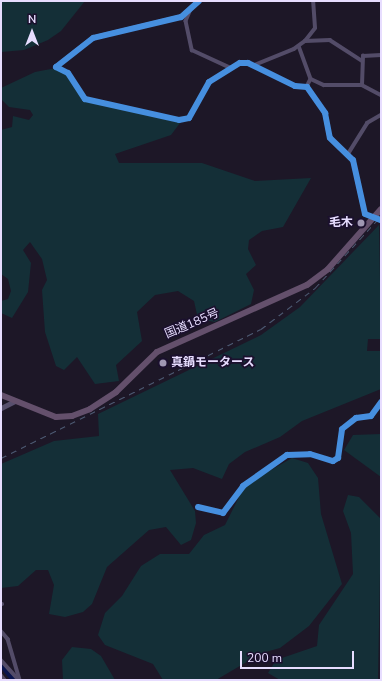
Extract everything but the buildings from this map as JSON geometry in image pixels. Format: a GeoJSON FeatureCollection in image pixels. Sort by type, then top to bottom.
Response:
{"type":"FeatureCollection","features":[{"type":"Feature","properties":{"kind":"highway","name":"国道185号"},"geometry":{"type":"LineString","coordinates":[[1,395],[56,417],[72,416],[90,409],[116,392],[157,352],[307,285],[328,269],[381,209]]}},
{"type":"Feature","properties":{"kind":"main road"},"geometry":{"type":"LineString","coordinates":[[1,408],[16,401]]}},
{"type":"Feature","properties":{"kind":"street"},"geometry":{"type":"LineString","coordinates":[[199,1],[176,19],[93,38],[56,67],[68,73],[85,99],[186,120],[209,82],[229,67],[244,63],[295,86],[307,87]]}},
{"type":"Feature","properties":{"kind":"street"},"geometry":{"type":"LineString","coordinates":[[252,66],[299,46],[305,41],[315,28],[313,1]]}},
{"type":"Feature","properties":{"kind":"street"},"geometry":{"type":"LineString","coordinates":[[192,7],[186,21],[192,50],[229,67]]}},
{"type":"Feature","properties":{"kind":"street"},"geometry":{"type":"LineString","coordinates":[[305,41],[330,40],[362,61]]}},
{"type":"Feature","properties":{"kind":"street"},"geometry":{"type":"LineString","coordinates":[[299,46],[311,79],[324,85],[362,85],[381,95]]}},
{"type":"Feature","properties":{"kind":"street"},"geometry":{"type":"LineString","coordinates":[[362,85],[362,61],[365,54],[381,55]]}},
{"type":"Feature","properties":{"kind":"street"},"geometry":{"type":"LineString","coordinates":[[307,87],[311,79]]}},
{"type":"Feature","properties":{"kind":"street"},"geometry":{"type":"LineString","coordinates":[[307,87],[324,113],[330,138],[348,154],[354,165],[361,205],[365,214],[381,220]]}},
{"type":"Feature","properties":{"kind":"street"},"geometry":{"type":"LineString","coordinates":[[348,154],[367,123],[381,115]]}},
{"type":"Feature","properties":{"kind":"street"},"geometry":{"type":"LineString","coordinates":[[198,508],[223,513],[243,486],[287,455],[310,454],[333,461],[338,458],[342,429],[356,418],[371,416],[381,402]]}},
{"type":"Feature","properties":{"kind":"street"},"geometry":{"type":"LineString","coordinates":[[1,631],[8,639],[20,680]]}},
{"type":"Feature","properties":{"kind":"street"},"geometry":{"type":"LineString","coordinates":[[1,660],[20,680]]}},
{"type":"Feature","properties":{"kind":"street"},"geometry":{"type":"LineString","coordinates":[[1,675],[5,680]]}},
{"type":"Feature","properties":{"kind":"shaded area"},"geometry":{"type":"Polygon","coordinates":[[[1,1],[85,1],[61,31],[48,40],[24,50],[1,52],[1,1]]]}},
{"type":"Feature","properties":{"kind":"shaded area"},"geometry":{"type":"Polygon","coordinates":[[[56,68],[68,75],[91,102],[180,123],[171,135],[115,154],[119,163],[202,163],[255,181],[311,178],[283,227],[262,231],[249,240],[248,249],[256,265],[246,274],[254,290],[251,304],[215,322],[198,319],[194,301],[178,291],[155,295],[137,312],[142,341],[116,365],[119,381],[95,384],[77,357],[64,370],[56,366],[45,332],[42,290],[47,280],[42,259],[30,242],[23,250],[31,263],[28,292],[12,318],[1,313],[1,301],[8,299],[11,291],[8,279],[1,274],[1,130],[12,127],[13,116],[29,120],[33,115],[30,110],[9,107],[1,99],[1,88],[35,72],[56,68]]]}},
{"type":"Feature","properties":{"kind":"shaded area"},"geometry":{"type":"Polygon","coordinates":[[[379,225],[381,339],[368,339],[367,351],[381,351],[381,389],[302,421],[280,437],[245,452],[229,464],[222,479],[193,468],[170,470],[195,511],[196,523],[191,540],[181,545],[166,527],[149,530],[107,567],[92,604],[83,612],[65,617],[49,614],[54,585],[48,570],[36,570],[18,586],[1,588],[1,464],[54,441],[99,436],[98,414],[261,335],[300,307],[379,225]]]}},
{"type":"Feature","properties":{"kind":"shaded area"},"geometry":{"type":"Polygon","coordinates":[[[381,434],[381,477],[344,450],[353,435],[381,434]]]}},
{"type":"Feature","properties":{"kind":"shaded area"},"geometry":{"type":"Polygon","coordinates":[[[292,458],[308,463],[318,478],[321,514],[342,584],[309,626],[280,648],[262,653],[216,680],[163,680],[153,664],[105,645],[98,635],[105,613],[122,596],[141,566],[160,554],[189,554],[204,535],[225,525],[245,485],[292,458]]]}},
{"type":"Feature","properties":{"kind":"shaded area"},"geometry":{"type":"Polygon","coordinates":[[[348,495],[359,497],[381,519],[378,680],[280,680],[268,673],[276,660],[317,646],[319,625],[353,574],[351,533],[343,511],[348,495]]]}},
{"type":"Feature","properties":{"kind":"shaded area"},"geometry":{"type":"Polygon","coordinates":[[[72,647],[91,649],[101,656],[115,680],[63,680],[62,660],[72,647]]]}},
{"type":"Feature","properties":{"kind":"waterway"},"geometry":{"type":"LineString","coordinates":[[1,663],[15,680]]}},
{"type":"Feature","properties":{"kind":"railway"},"geometry":{"type":"LineString","coordinates":[[1,458],[261,329],[315,288],[381,216]]}},
{"type":"Feature","properties":{"kind":"cycle path"},"geometry":{"type":"LineString","coordinates":[[199,1],[181,17],[93,38],[56,67],[68,73],[85,99],[179,120],[189,118],[209,82],[240,63],[248,63],[295,86],[307,87],[325,113],[330,138],[353,160],[365,214],[381,220]]}},
{"type":"Feature","properties":{"kind":"cycle path"},"geometry":{"type":"LineString","coordinates":[[198,507],[223,513],[243,486],[287,455],[310,454],[333,461],[338,458],[342,429],[356,418],[371,416],[381,402]]}},
{"type":"Feature","properties":{"kind":"place","name":"毛木"},"geometry":{"type":"Point","coordinates":[361,223]}},
{"type":"Feature","properties":{"kind":"place","name":"真鍋モータース"},"geometry":{"type":"Point","coordinates":[163,363]}}]}
